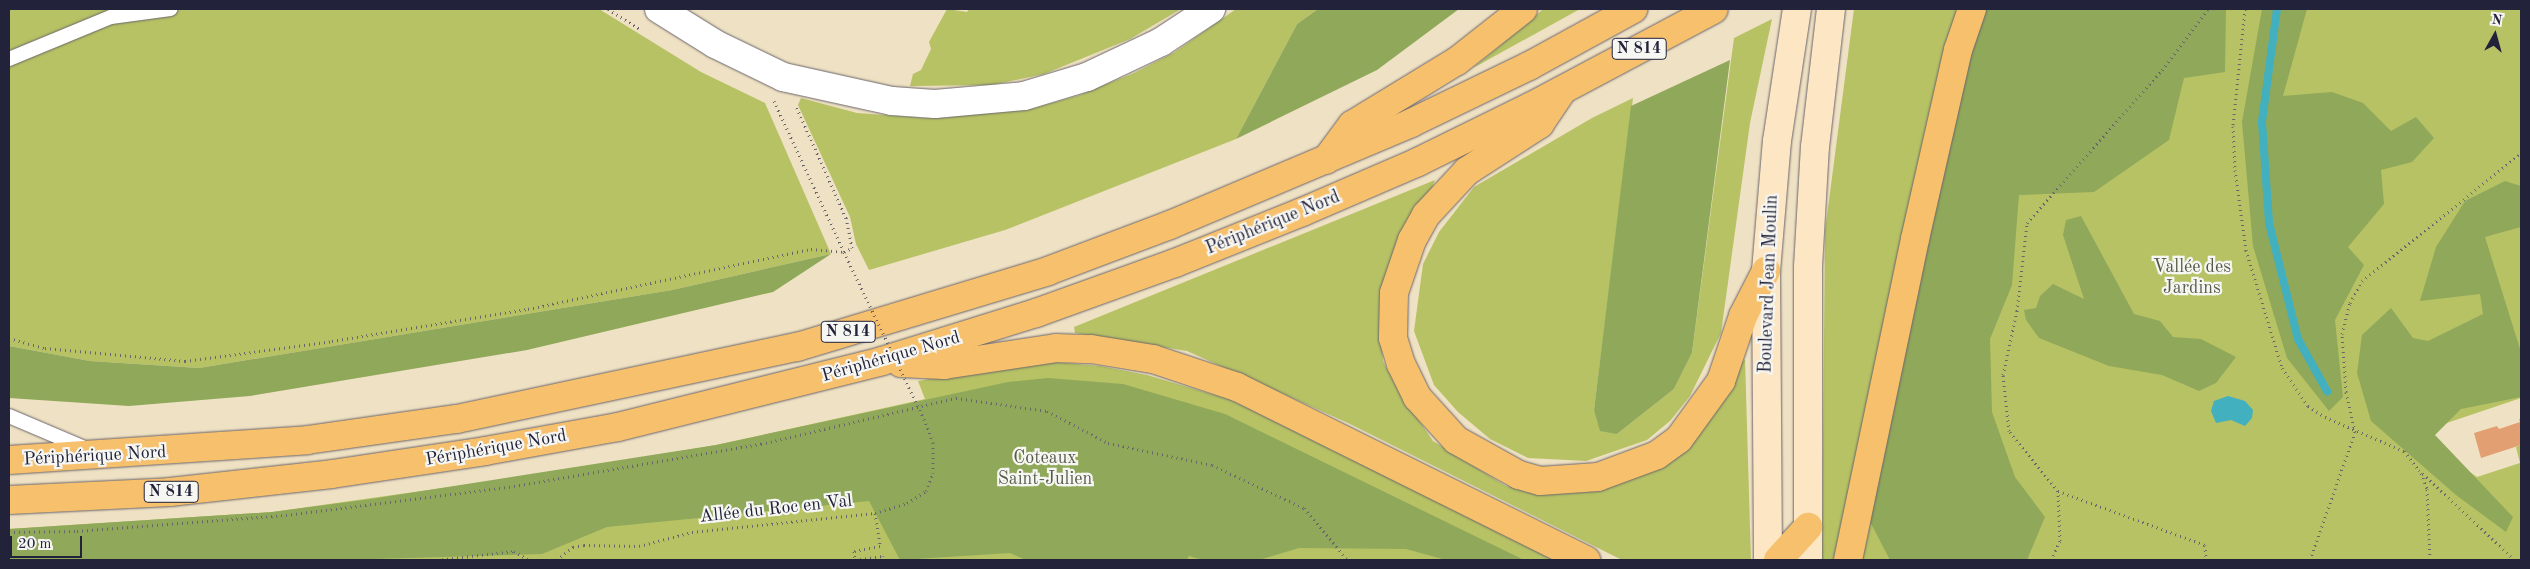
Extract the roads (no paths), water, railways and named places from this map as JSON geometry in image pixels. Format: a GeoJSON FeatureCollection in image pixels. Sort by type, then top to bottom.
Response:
{"type":"FeatureCollection","features":[{"type":"Feature","properties":{"kind":"highway"},"geometry":{"type":"LineString","coordinates":[[1326,160],[1352,125],[1457,61],[1523,9]]}},
{"type":"Feature","properties":{"kind":"highway","name":"Périphérique Nord"},"geometry":{"type":"LineString","coordinates":[[9,460],[102,456],[307,440],[458,419],[798,347],[1048,271],[1326,160],[1411,124],[1529,66],[1633,9]]}},
{"type":"Feature","properties":{"kind":"highway","name":"Périphérique Nord"},"geometry":{"type":"LineString","coordinates":[[9,500],[170,492],[332,474],[485,450],[618,427],[882,361],[1036,313],[1184,260],[1418,162],[1564,89],[1714,9]]}},
{"type":"Feature","properties":{"kind":"highway"},"geometry":{"type":"LineString","coordinates":[[1848,560],[1917,230],[1958,50],[1972,9]]}},
{"type":"Feature","properties":{"kind":"highway"},"geometry":{"type":"LineString","coordinates":[[1564,89],[1540,124],[1466,171],[1426,215],[1412,240],[1394,293],[1393,338],[1401,364],[1417,398],[1456,440],[1519,474],[1540,481],[1598,477],[1657,455],[1678,439],[1695,420],[1722,381],[1743,316],[1766,270]]}},
{"type":"Feature","properties":{"kind":"highway"},"geometry":{"type":"LineString","coordinates":[[882,361],[944,365],[1056,348],[1091,349],[1154,360],[1245,391],[1586,560]]}},
{"type":"Feature","properties":{"kind":"highway"},"geometry":{"type":"LineString","coordinates":[[1778,560],[1808,527]]}},
{"type":"Feature","properties":{"kind":"main road","name":"Boulevard Jean Moulin"},"geometry":{"type":"LineString","coordinates":[[1768,560],[1766,270],[1776,141],[1797,9]]}},
{"type":"Feature","properties":{"kind":"main road"},"geometry":{"type":"LineString","coordinates":[[1808,560],[1810,240],[1815,147],[1831,9]]}},
{"type":"Feature","properties":{"kind":"street"},"geometry":{"type":"LineString","coordinates":[[659,9],[714,44],[783,77],[883,100],[935,104],[1024,96],[1087,77],[1161,42],[1211,9]]}},
{"type":"Feature","properties":{"kind":"lane"},"geometry":{"type":"LineString","coordinates":[[9,59],[111,17],[170,9]]}},
{"type":"Feature","properties":{"kind":"lane"},"geometry":{"type":"LineString","coordinates":[[9,416],[102,456]]}},
{"type":"Feature","properties":{"kind":"water"},"geometry":{"type":"Polygon","coordinates":[[[2228,396],[2245,401],[2253,410],[2252,418],[2245,426],[2231,420],[2216,423],[2211,411],[2214,401],[2228,396]]]}},
{"type":"Feature","properties":{"kind":"waterway"},"geometry":{"type":"LineString","coordinates":[[2277,9],[2262,122],[2269,223],[2298,339],[2327,391]]}},
{"type":"Feature","properties":{"kind":"park label","name":"Vallée des Jardins"},"geometry":{"type":"Point","coordinates":[2192,278]}},
{"type":"Feature","properties":{"kind":"park label","name":"Coteaux Saint-Julien"},"geometry":{"type":"Point","coordinates":[1045,469]}}]}
